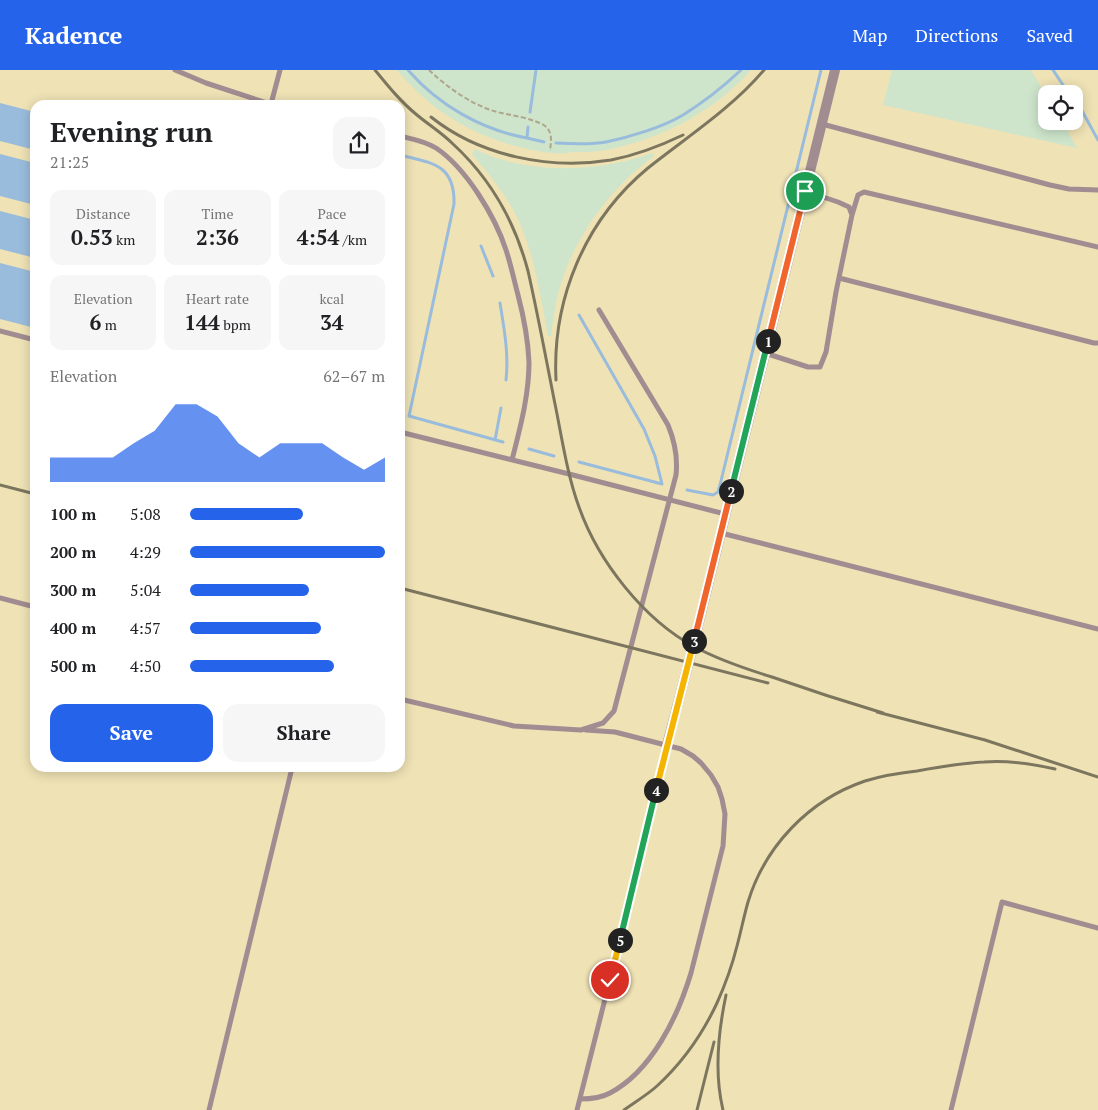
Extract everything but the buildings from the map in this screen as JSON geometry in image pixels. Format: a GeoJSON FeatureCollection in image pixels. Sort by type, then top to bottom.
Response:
{"type":"FeatureCollection","features":[{"type":"Feature","properties":{"kind":"street"},"geometry":{"type":"LineString","coordinates":[[667,745],[835,70]]}},
{"type":"Feature","properties":{"kind":"lane"},"geometry":{"type":"LineString","coordinates":[[175,70],[206,83],[257,100]]}},
{"type":"Feature","properties":{"kind":"lane"},"geometry":{"type":"LineString","coordinates":[[273,100],[280,70]]}},
{"type":"Feature","properties":{"kind":"lane"},"geometry":{"type":"LineString","coordinates":[[821,124],[1069,190],[1098,190]]}},
{"type":"Feature","properties":{"kind":"lane"},"geometry":{"type":"LineString","coordinates":[[405,137],[427,143],[438,150],[462,172],[489,212],[506,250],[527,331],[528,348],[526,395],[512,460]]}},
{"type":"Feature","properties":{"kind":"lane"},"geometry":{"type":"LineString","coordinates":[[805,191],[838,202],[848,208],[852,215]]}},
{"type":"Feature","properties":{"kind":"lane"},"geometry":{"type":"LineString","coordinates":[[765,353],[808,367],[820,367],[826,352],[852,215],[858,195],[864,192],[1098,247]]}},
{"type":"Feature","properties":{"kind":"lane"},"geometry":{"type":"LineString","coordinates":[[839,278],[1098,343]]}},
{"type":"Feature","properties":{"kind":"lane"},"geometry":{"type":"LineString","coordinates":[[581,730],[603,723],[614,711],[678,464],[673,436],[668,425],[600,310]]}},
{"type":"Feature","properties":{"kind":"lane"},"geometry":{"type":"LineString","coordinates":[[0,332],[30,339]]}},
{"type":"Feature","properties":{"kind":"lane"},"geometry":{"type":"LineString","coordinates":[[405,433],[725,514]]}},
{"type":"Feature","properties":{"kind":"lane"},"geometry":{"type":"LineString","coordinates":[[720,533],[1098,629]]}},
{"type":"Feature","properties":{"kind":"lane"},"geometry":{"type":"LineString","coordinates":[[0,598],[30,606]]}},
{"type":"Feature","properties":{"kind":"lane"},"geometry":{"type":"LineString","coordinates":[[405,700],[514,726],[615,732],[667,745],[681,749],[702,763],[718,787],[725,814],[723,846],[685,992],[676,1013],[652,1056],[635,1074],[609,1094],[580,1099]]}},
{"type":"Feature","properties":{"kind":"lane"},"geometry":{"type":"LineString","coordinates":[[577,1110],[667,745]]}},
{"type":"Feature","properties":{"kind":"lane"},"geometry":{"type":"LineString","coordinates":[[209,1110],[291,772]]}},
{"type":"Feature","properties":{"kind":"lane"},"geometry":{"type":"LineString","coordinates":[[951,1110],[1002,902],[1098,928]]}},
{"type":"Feature","properties":{"kind":"path"},"geometry":{"type":"LineString","coordinates":[[429,70],[454,91],[474,102],[495,111],[537,122],[547,127],[551,136],[550,151]]}},
{"type":"Feature","properties":{"kind":"shaded area"},"geometry":{"type":"Polygon","coordinates":[[[0,70],[1098,70],[1098,1110],[0,1110],[0,70]]]}},
{"type":"Feature","properties":{"kind":"green space"},"geometry":{"type":"Polygon","coordinates":[[[397,70],[751,70],[719,100],[663,133],[600,151],[559,153],[524,148],[488,137],[471,129],[454,120],[424,98],[397,70]]]}},
{"type":"Feature","properties":{"kind":"green space"},"geometry":{"type":"Polygon","coordinates":[[[892,70],[1031,70],[1040,85],[1038,85],[1038,130],[1067,130],[1077,148],[883,105],[892,70]]]}},
{"type":"Feature","properties":{"kind":"green space"},"geometry":{"type":"Polygon","coordinates":[[[475,149],[493,157],[519,164],[557,168],[596,166],[634,159],[653,153],[654,156],[609,198],[584,233],[574,251],[559,290],[551,336],[548,336],[535,269],[519,221],[493,179],[472,154],[475,149]]]}},
{"type":"Feature","properties":{"kind":"water"},"geometry":{"type":"Polygon","coordinates":[[[0,103],[30,111],[30,149],[0,141],[0,103]]]}},
{"type":"Feature","properties":{"kind":"water"},"geometry":{"type":"Polygon","coordinates":[[[0,154],[30,162],[30,204],[0,196],[0,154]]]}},
{"type":"Feature","properties":{"kind":"water"},"geometry":{"type":"Polygon","coordinates":[[[0,211],[30,219],[30,257],[0,249],[0,211]]]}},
{"type":"Feature","properties":{"kind":"water"},"geometry":{"type":"Polygon","coordinates":[[[0,263],[30,271],[30,327],[0,319],[0,263]]]}},
{"type":"Feature","properties":{"kind":"waterway"},"geometry":{"type":"LineString","coordinates":[[408,70],[433,94],[462,114],[494,129],[527,138]]}},
{"type":"Feature","properties":{"kind":"waterway"},"geometry":{"type":"LineString","coordinates":[[530,112],[536,70]]}},
{"type":"Feature","properties":{"kind":"waterway"},"geometry":{"type":"LineString","coordinates":[[556,143],[600,143],[656,127],[683,115],[698,105],[741,70]]}},
{"type":"Feature","properties":{"kind":"waterway"},"geometry":{"type":"LineString","coordinates":[[687,490],[713,495],[718,492],[821,70]]}},
{"type":"Feature","properties":{"kind":"waterway"},"geometry":{"type":"LineString","coordinates":[[1053,70],[1063,85]]}},
{"type":"Feature","properties":{"kind":"waterway"},"geometry":{"type":"LineString","coordinates":[[1083,113],[1098,140]]}},
{"type":"Feature","properties":{"kind":"waterway"},"geometry":{"type":"LineString","coordinates":[[528,127],[527,138],[544,142]]}},
{"type":"Feature","properties":{"kind":"waterway"},"geometry":{"type":"LineString","coordinates":[[405,156],[431,163],[446,173],[453,191],[454,204],[409,416],[503,442]]}},
{"type":"Feature","properties":{"kind":"waterway"},"geometry":{"type":"LineString","coordinates":[[481,246],[493,276]]}},
{"type":"Feature","properties":{"kind":"waterway"},"geometry":{"type":"LineString","coordinates":[[500,303],[506,351],[506,380]]}},
{"type":"Feature","properties":{"kind":"waterway"},"geometry":{"type":"LineString","coordinates":[[579,315],[644,429],[655,456],[662,484],[579,462]]}},
{"type":"Feature","properties":{"kind":"waterway"},"geometry":{"type":"LineString","coordinates":[[495,440],[501,408]]}},
{"type":"Feature","properties":{"kind":"waterway"},"geometry":{"type":"LineString","coordinates":[[529,449],[554,456]]}},
{"type":"Feature","properties":{"kind":"railway"},"geometry":{"type":"LineString","coordinates":[[375,70],[401,100]]}},
{"type":"Feature","properties":{"kind":"railway"},"geometry":{"type":"LineString","coordinates":[[556,380],[556,350],[560,320],[567,291],[577,263],[590,237],[606,212],[648,168],[724,110],[764,70]]}},
{"type":"Feature","properties":{"kind":"railway"},"geometry":{"type":"LineString","coordinates":[[405,104],[444,136],[478,171],[500,202],[516,235],[528,271],[571,482],[587,527],[598,548],[625,587],[658,621],[676,635],[704,652],[828,696],[883,713]]}},
{"type":"Feature","properties":{"kind":"railway"},"geometry":{"type":"LineString","coordinates":[[431,117],[471,142],[493,150],[516,157],[564,163],[587,163],[621,158],[648,150],[683,135]]}},
{"type":"Feature","properties":{"kind":"railway"},"geometry":{"type":"LineString","coordinates":[[0,485],[30,493]]}},
{"type":"Feature","properties":{"kind":"railway"},"geometry":{"type":"LineString","coordinates":[[405,589],[768,683]]}},
{"type":"Feature","properties":{"kind":"railway"},"geometry":{"type":"LineString","coordinates":[[877,712],[985,740],[1098,777]]}},
{"type":"Feature","properties":{"kind":"railway"},"geometry":{"type":"LineString","coordinates":[[624,1110],[657,1086],[683,1058],[698,1036],[717,1003],[726,982],[748,902],[756,882],[778,844],[808,813],[825,800],[845,789],[865,781],[890,775],[959,764],[993,762],[1020,763],[1055,769]]}},
{"type":"Feature","properties":{"kind":"railway"},"geometry":{"type":"LineString","coordinates":[[723,1110],[720,1096],[718,1053],[726,995]]}},
{"type":"Feature","properties":{"kind":"railway"},"geometry":{"type":"LineString","coordinates":[[697,1110],[714,1042]]}},
{"type":"Feature","properties":{"kind":"route"},"geometry":{"type":"LineString","coordinates":[[610,980],[805,191]]}}]}
